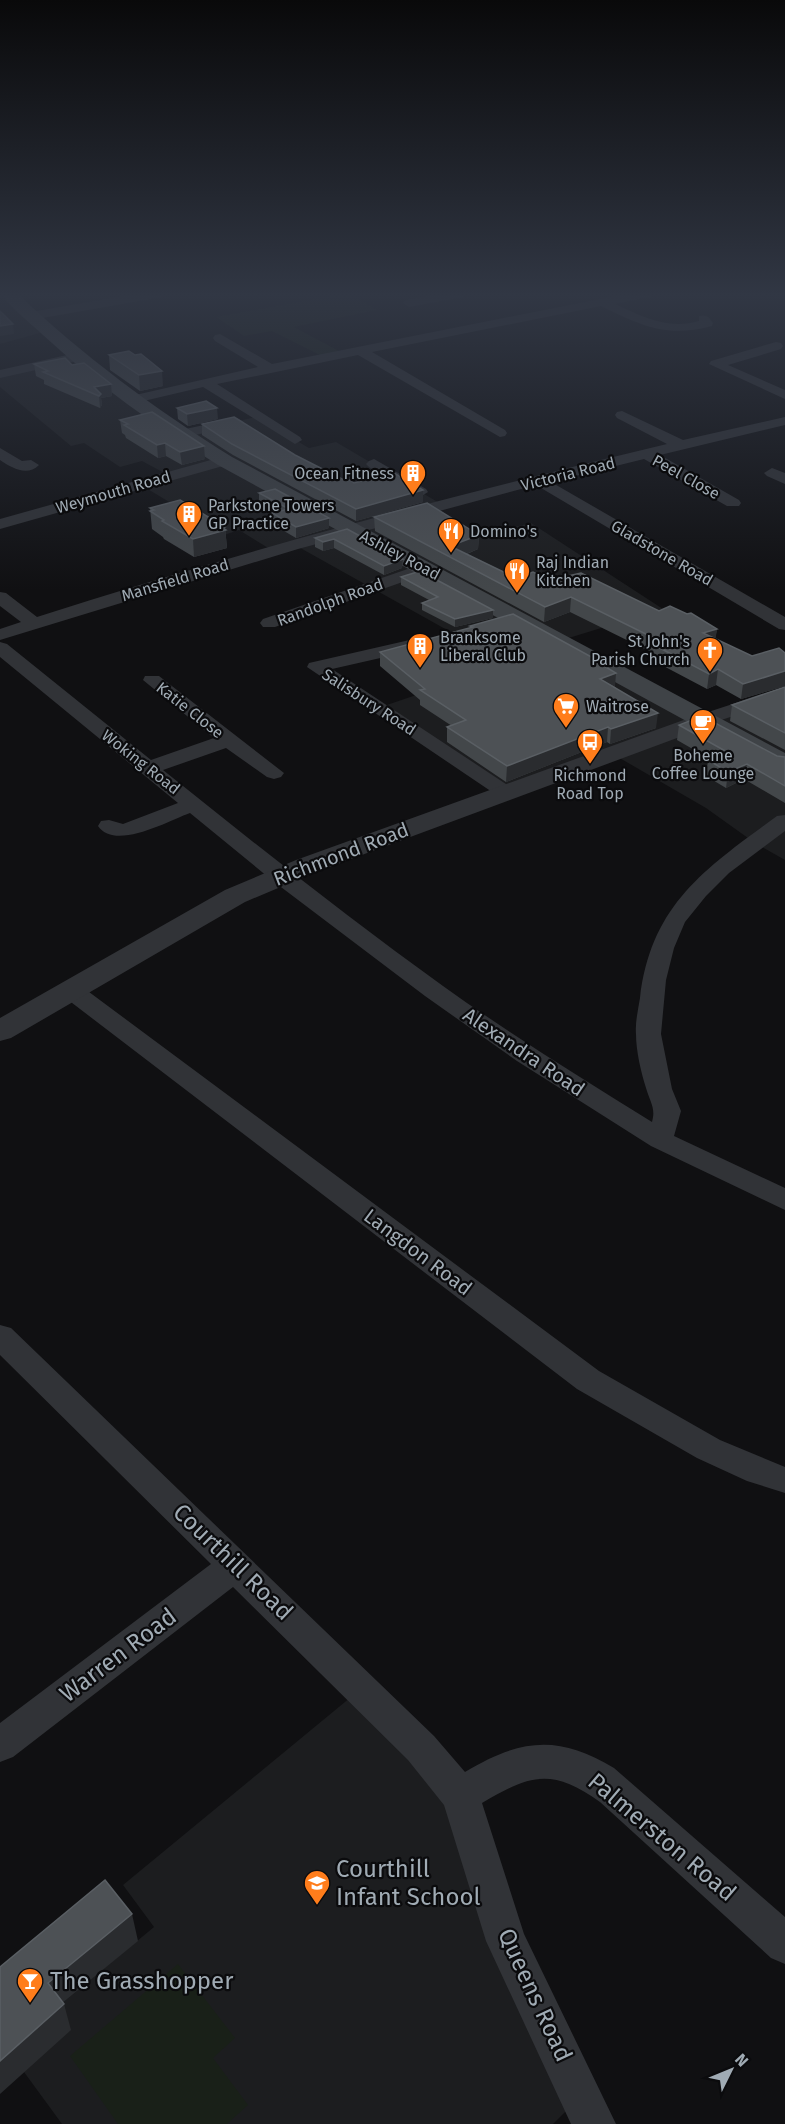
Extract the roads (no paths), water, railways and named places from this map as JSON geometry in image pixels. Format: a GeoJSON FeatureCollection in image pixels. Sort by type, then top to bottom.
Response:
{"type":"FeatureCollection","features":[{"type":"Feature","properties":{"kind":"main road","name":"Ashley Road"},"geometry":{"type":"LineString","coordinates":[[121,392],[225,461],[785,764]]}},
{"type":"Feature","properties":{"kind":"street"},"geometry":{"type":"LineString","coordinates":[[131,400],[163,392]]}},
{"type":"Feature","properties":{"kind":"street"},"geometry":{"type":"LineString","coordinates":[[220,392],[295,440]]}},
{"type":"Feature","properties":{"kind":"street"},"geometry":{"type":"LineString","coordinates":[[430,392],[500,433]]}},
{"type":"Feature","properties":{"kind":"street"},"geometry":{"type":"LineString","coordinates":[[607,418],[627,413],[680,445]]}},
{"type":"Feature","properties":{"kind":"street"},"geometry":{"type":"LineString","coordinates":[[181,434],[256,417]]}},
{"type":"Feature","properties":{"kind":"street","name":"Victoria Road"},"geometry":{"type":"LineString","coordinates":[[351,528],[680,445],[785,421]]}},
{"type":"Feature","properties":{"kind":"street"},"geometry":{"type":"LineString","coordinates":[[0,453],[20,467]]}},
{"type":"Feature","properties":{"kind":"street","name":"Peel Close"},"geometry":{"type":"LineString","coordinates":[[647,454],[731,499]]}},
{"type":"Feature","properties":{"kind":"street","name":"Weymouth Road"},"geometry":{"type":"LineString","coordinates":[[0,524],[225,461]]}},
{"type":"Feature","properties":{"kind":"street"},"geometry":{"type":"LineString","coordinates":[[374,472],[394,476],[441,504]]}},
{"type":"Feature","properties":{"kind":"street","name":"Gladstone Road"},"geometry":{"type":"LineString","coordinates":[[539,481],[785,625]]}},
{"type":"Feature","properties":{"kind":"street","name":"Mansfield Road"},"geometry":{"type":"LineString","coordinates":[[0,635],[351,528]]}},
{"type":"Feature","properties":{"kind":"street","name":"Randolph Road"},"geometry":{"type":"LineString","coordinates":[[269,623],[425,568]]}},
{"type":"Feature","properties":{"kind":"street"},"geometry":{"type":"LineString","coordinates":[[0,597],[34,624]]}},
{"type":"Feature","properties":{"kind":"street"},"geometry":{"type":"LineString","coordinates":[[488,627],[519,619]]}},
{"type":"Feature","properties":{"kind":"street","name":"Salisbury Road"},"geometry":{"type":"LineString","coordinates":[[433,640],[316,668],[506,792]]}},
{"type":"Feature","properties":{"kind":"street","name":"Woking Road"},"geometry":{"type":"LineString","coordinates":[[0,648],[281,876]]}},
{"type":"Feature","properties":{"kind":"street","name":"Katie Close"},"geometry":{"type":"LineString","coordinates":[[152,680],[274,773]]}},
{"type":"Feature","properties":{"kind":"street"},"geometry":{"type":"LineString","coordinates":[[703,720],[785,693]]}},
{"type":"Feature","properties":{"kind":"street","name":"Richmond Road"},"geometry":{"type":"LineString","coordinates":[[0,1031],[235,896],[281,876],[703,720]]}},
{"type":"Feature","properties":{"kind":"street","name":"Katie Close"},"geometry":{"type":"LineString","coordinates":[[148,768],[228,740]]}},
{"type":"Feature","properties":{"kind":"street"},"geometry":{"type":"LineString","coordinates":[[109,826],[123,831],[195,804]]}},
{"type":"Feature","properties":{"kind":"street"},"geometry":{"type":"LineString","coordinates":[[660,1140],[668,1111],[659,1089],[648,1034],[654,980],[662,948],[674,921],[698,891],[721,868],[785,821]]}},
{"type":"Feature","properties":{"kind":"street","name":"Alexandra Road"},"geometry":{"type":"LineString","coordinates":[[281,876],[434,991],[526,1054],[660,1140],[785,1200]]}},
{"type":"Feature","properties":{"kind":"street","name":"Langdon Road"},"geometry":{"type":"LineString","coordinates":[[72,991],[588,1380],[678,1434],[765,1474],[785,1480]]}},
{"type":"Feature","properties":{"kind":"street","name":"Courthill Road"},"geometry":{"type":"LineString","coordinates":[[0,1335],[421,1748],[460,1795]]}},
{"type":"Feature","properties":{"kind":"street","name":"Warren Road"},"geometry":{"type":"LineString","coordinates":[[0,1744],[236,1565]]}},
{"type":"Feature","properties":{"kind":"street","name":"Palmerston Road"},"geometry":{"type":"LineString","coordinates":[[460,1795],[509,1768],[536,1761],[560,1762],[589,1771],[622,1797],[785,1944]]}},
{"type":"Feature","properties":{"kind":"street","name":"Queens Road"},"geometry":{"type":"LineString","coordinates":[[460,1795],[506,1941],[594,2124]]}},
{"type":"Feature","properties":{"kind":"place","name":"Ocean Fitness"},"geometry":{"type":"Point","coordinates":[413,496]}},
{"type":"Feature","properties":{"kind":"place","name":"Parkstone Towers GP Practice"},"geometry":{"type":"Point","coordinates":[189,537]}},
{"type":"Feature","properties":{"kind":"place","name":"Domino's"},"geometry":{"type":"Point","coordinates":[451,554]}},
{"type":"Feature","properties":{"kind":"place","name":"Raj Indian Kitchen"},"geometry":{"type":"Point","coordinates":[517,594]}},
{"type":"Feature","properties":{"kind":"place","name":"Branksome Liberal Club"},"geometry":{"type":"Point","coordinates":[420,669]}},
{"type":"Feature","properties":{"kind":"place","name":"St John's Parish Church"},"geometry":{"type":"Point","coordinates":[710,673]}},
{"type":"Feature","properties":{"kind":"place","name":"Waitrose"},"geometry":{"type":"Point","coordinates":[566,729]}},
{"type":"Feature","properties":{"kind":"place","name":"Boheme Coffee Lounge"},"geometry":{"type":"Point","coordinates":[703,745]}},
{"type":"Feature","properties":{"kind":"place","name":"Richmond Road Top"},"geometry":{"type":"Point","coordinates":[590,765]}},
{"type":"Feature","properties":{"kind":"place","name":"Courthill Infant School"},"geometry":{"type":"Point","coordinates":[317,1906]}},
{"type":"Feature","properties":{"kind":"place","name":"The Grasshopper"},"geometry":{"type":"Point","coordinates":[30,2004]}}]}
